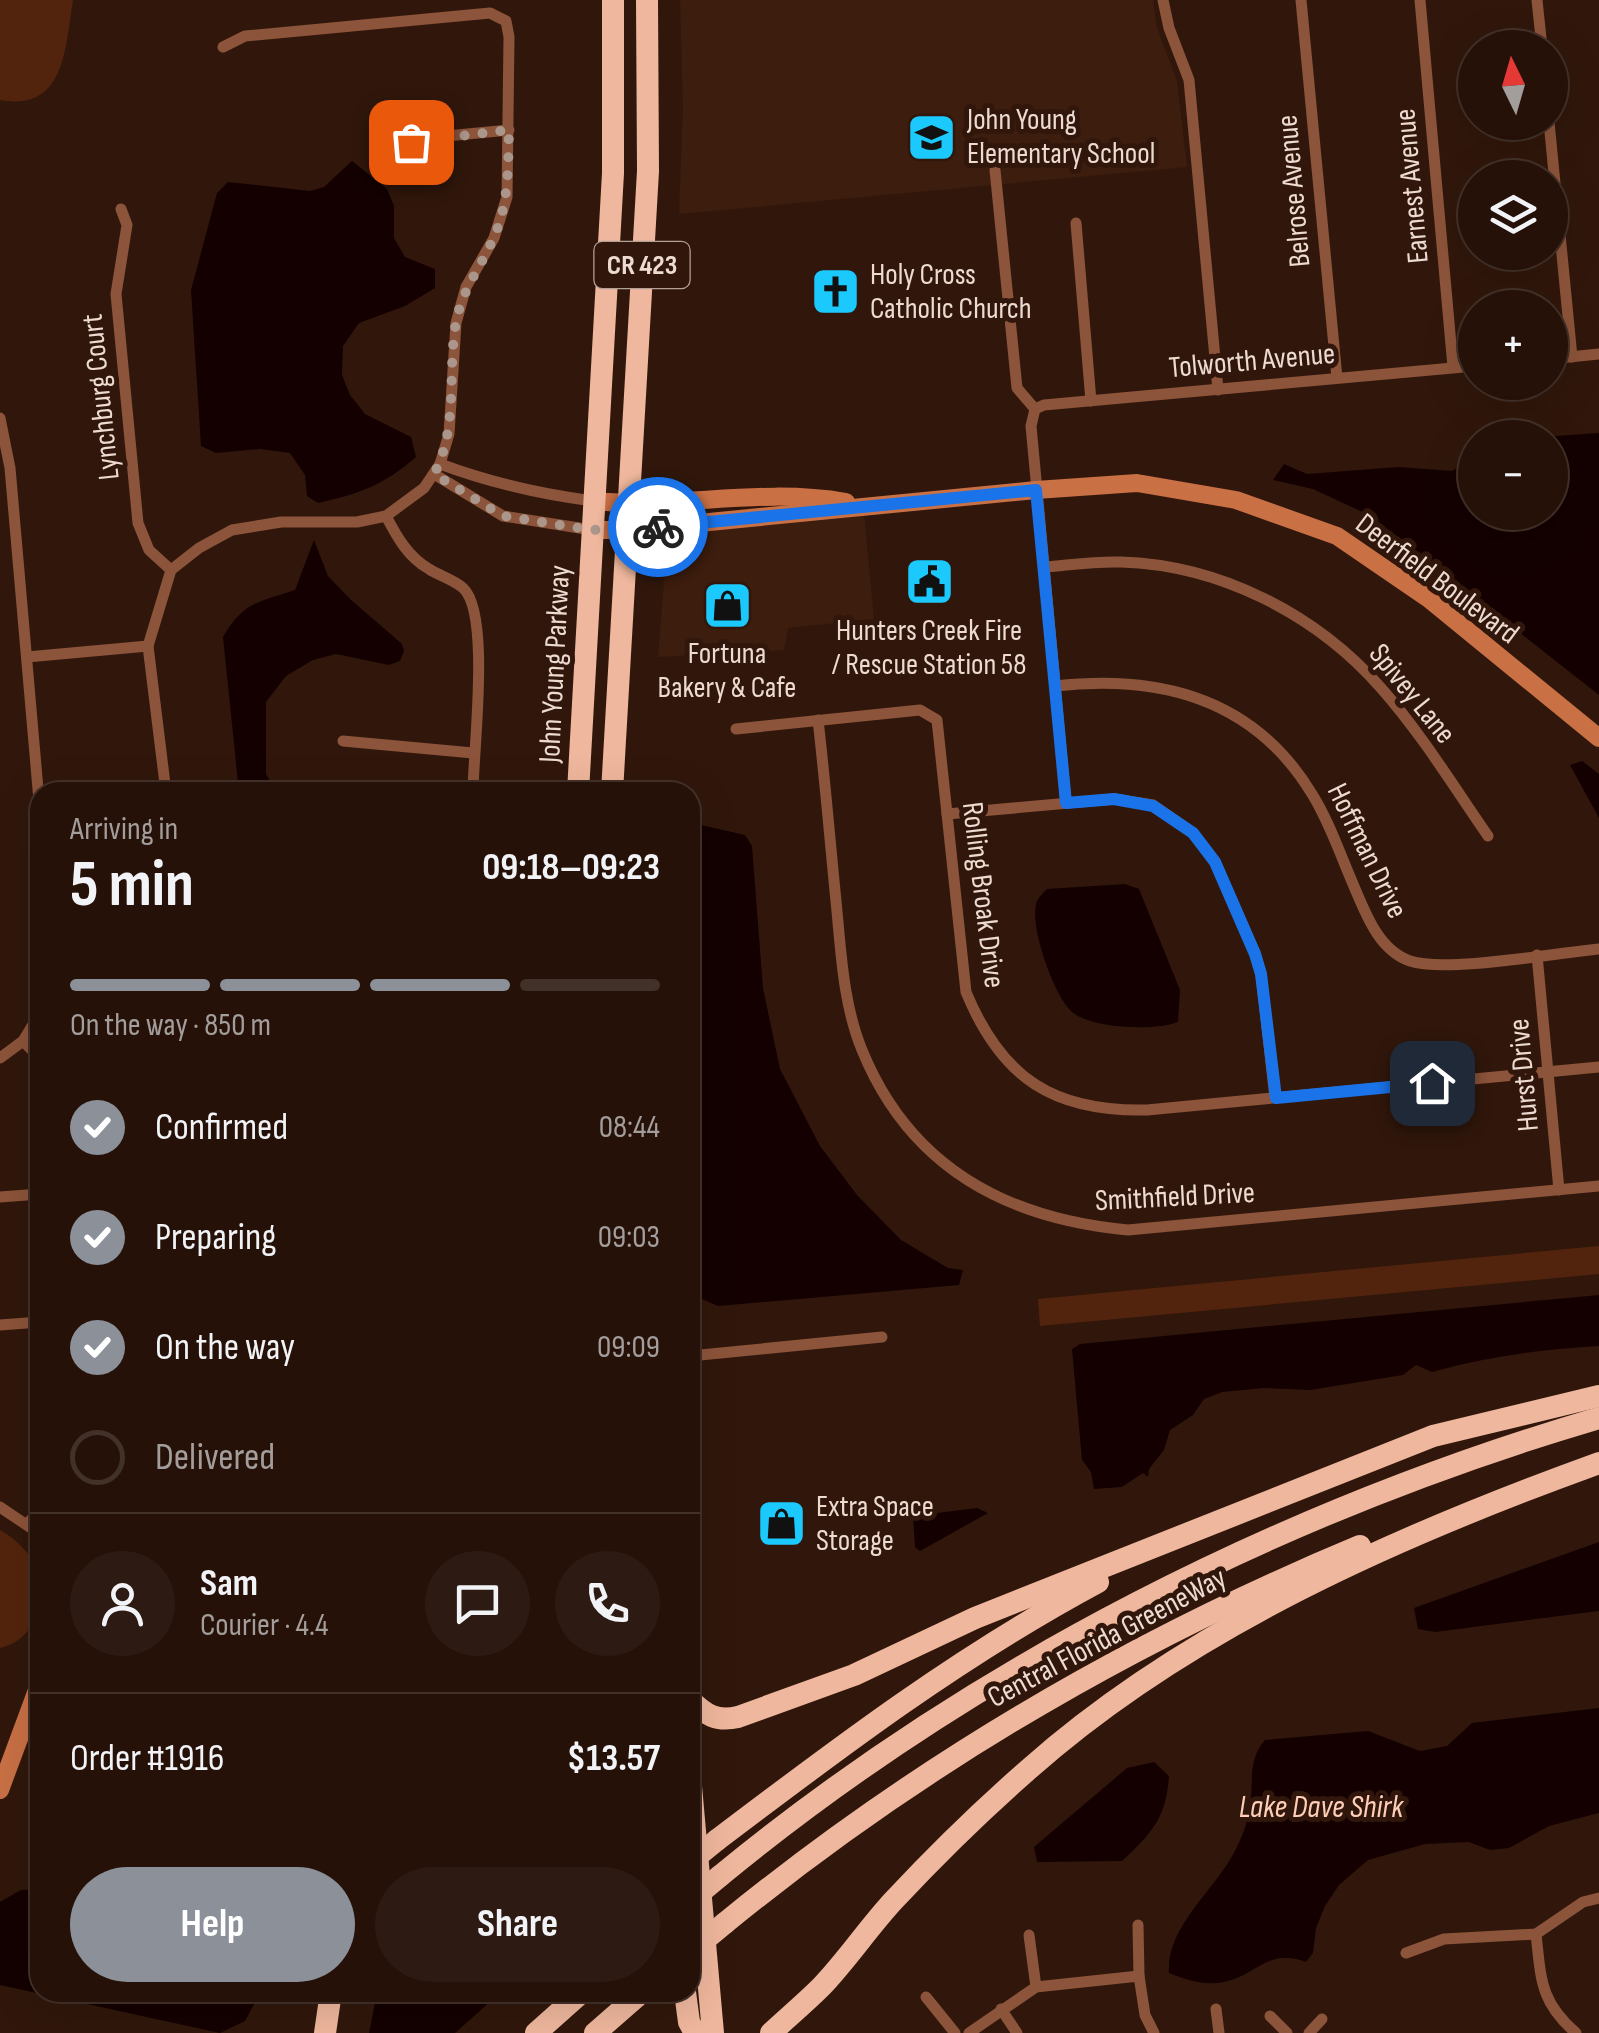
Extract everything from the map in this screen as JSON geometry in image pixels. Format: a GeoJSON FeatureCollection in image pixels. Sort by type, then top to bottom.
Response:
{"type":"FeatureCollection","features":[{"type":"Feature","properties":{"kind":"highway","name":"John Young Parkway"},"geometry":{"type":"LineString","coordinates":[[579,782],[614,173],[613,0]]}},
{"type":"Feature","properties":{"kind":"highway","name":"CR 423"},"geometry":{"type":"LineString","coordinates":[[613,782],[648,153],[647,0]]}},
{"type":"Feature","properties":{"kind":"highway"},"geometry":{"type":"LineString","coordinates":[[700,1709],[708,1716],[738,1718],[854,1675],[975,1618],[1433,1436],[1599,1396]]}},
{"type":"Feature","properties":{"kind":"highway","name":"Central Florida GreeneWay"},"geometry":{"type":"LineString","coordinates":[[700,1891],[885,1753],[1024,1666],[1121,1613],[1266,1542],[1367,1500],[1599,1418]]}},
{"type":"Feature","properties":{"kind":"highway"},"geometry":{"type":"LineString","coordinates":[[771,2033],[822,1986],[891,1903],[963,1828],[1034,1765],[1119,1700],[1280,1601],[1435,1526],[1599,1462]]}},
{"type":"Feature","properties":{"kind":"highway","name":"Central Florida GreeneWay"},"geometry":{"type":"LineString","coordinates":[[700,1944],[772,1885],[908,1787],[1124,1658],[1234,1602],[1349,1551],[1483,1499],[1599,1462]]}},
{"type":"Feature","properties":{"kind":"highway"},"geometry":{"type":"LineString","coordinates":[[700,1854],[923,1688],[1023,1622],[1189,1533]]}},
{"type":"Feature","properties":{"kind":"highway"},"geometry":{"type":"LineString","coordinates":[[700,1887],[713,2033]]}},
{"type":"Feature","properties":{"kind":"highway"},"geometry":{"type":"LineString","coordinates":[[700,1961],[708,1975]]}},
{"type":"Feature","properties":{"kind":"highway"},"geometry":{"type":"LineString","coordinates":[[324,2033],[329,2002]]}},
{"type":"Feature","properties":{"kind":"highway"},"geometry":{"type":"LineString","coordinates":[[536,2033],[571,2002]]}},
{"type":"Feature","properties":{"kind":"highway"},"geometry":{"type":"LineString","coordinates":[[595,2033],[631,2002]]}},
{"type":"Feature","properties":{"kind":"highway"},"geometry":{"type":"LineString","coordinates":[[676,2002],[678,2033]]}},
{"type":"Feature","properties":{"kind":"highway"},"geometry":{"type":"LineString","coordinates":[[686,2002],[695,2033]]}},
{"type":"Feature","properties":{"kind":"street"},"geometry":{"type":"LineString","coordinates":[[1163,0],[1168,28],[1189,80],[1218,390]]}},
{"type":"Feature","properties":{"kind":"street","name":"Belrose Avenue"},"geometry":{"type":"LineString","coordinates":[[1301,0],[1336,378]]}},
{"type":"Feature","properties":{"kind":"street","name":"Earnest Avenue"},"geometry":{"type":"LineString","coordinates":[[1420,0],[1453,367]]}},
{"type":"Feature","properties":{"kind":"street"},"geometry":{"type":"LineString","coordinates":[[1537,0],[1540,30]]}},
{"type":"Feature","properties":{"kind":"street"},"geometry":{"type":"LineString","coordinates":[[165,782],[148,646],[171,570],[199,548],[232,530],[281,522],[357,522],[386,516],[410,502],[437,469],[448,434],[456,323],[466,287],[494,238],[507,197],[506,21],[490,13],[246,36],[224,47]]}},
{"type":"Feature","properties":{"kind":"street"},"geometry":{"type":"LineString","coordinates":[[396,150],[426,138],[509,130]]}},
{"type":"Feature","properties":{"kind":"street"},"geometry":{"type":"LineString","coordinates":[[1550,140],[1572,357]]}},
{"type":"Feature","properties":{"kind":"street"},"geometry":{"type":"LineString","coordinates":[[995,170],[1016,388],[1035,409],[1030,426],[1066,803]]}},
{"type":"Feature","properties":{"kind":"street","name":"Lynchburg Court"},"geometry":{"type":"LineString","coordinates":[[121,208],[128,225],[116,294],[138,524],[150,550],[171,570]]}},
{"type":"Feature","properties":{"kind":"street"},"geometry":{"type":"LineString","coordinates":[[1076,223],[1092,401]]}},
{"type":"Feature","properties":{"kind":"street"},"geometry":{"type":"LineString","coordinates":[[1568,357],[1599,354]]}},
{"type":"Feature","properties":{"kind":"street","name":"Tolworth Avenue"},"geometry":{"type":"LineString","coordinates":[[1035,409],[1458,367]]}},
{"type":"Feature","properties":{"kind":"street"},"geometry":{"type":"LineString","coordinates":[[0,418],[10,468],[37,782]]}},
{"type":"Feature","properties":{"kind":"street"},"geometry":{"type":"LineString","coordinates":[[437,469],[535,494],[593,501]]}},
{"type":"Feature","properties":{"kind":"street"},"geometry":{"type":"LineString","coordinates":[[437,469],[482,505],[503,516],[592,530]]}},
{"type":"Feature","properties":{"kind":"street"},"geometry":{"type":"LineString","coordinates":[[482,505],[489,482]]}},
{"type":"Feature","properties":{"kind":"street","name":"Deerfield Boulevard"},"geometry":{"type":"LineString","coordinates":[[592,530],[627,530],[1137,483],[1236,500],[1337,536],[1428,600],[1599,738]]}},
{"type":"Feature","properties":{"kind":"street","name":"Deerfield Boulevard"},"geometry":{"type":"LineString","coordinates":[[593,501],[628,504],[784,494],[866,506]]}},
{"type":"Feature","properties":{"kind":"street"},"geometry":{"type":"LineString","coordinates":[[386,516],[400,544],[424,567],[465,589],[474,607],[480,635],[473,782]]}},
{"type":"Feature","properties":{"kind":"street","name":"Spivey Lane"},"geometry":{"type":"LineString","coordinates":[[1045,567],[1120,562],[1172,568],[1254,593],[1292,613],[1326,636],[1383,690],[1488,836]]}},
{"type":"Feature","properties":{"kind":"street"},"geometry":{"type":"LineString","coordinates":[[26,657],[148,646]]}},
{"type":"Feature","properties":{"kind":"street","name":"Hoffman Drive"},"geometry":{"type":"LineString","coordinates":[[1056,686],[1100,681],[1143,683],[1177,690],[1201,698],[1257,731],[1280,752],[1314,796],[1366,914],[1386,946],[1408,960],[1456,964],[1599,949]]}},
{"type":"Feature","properties":{"kind":"street","name":"Rolling Broak Drive"},"geometry":{"type":"LineString","coordinates":[[818,720],[920,710],[936,720],[966,992],[986,1032],[1014,1068],[1046,1092],[1104,1111],[1599,1067]]}},
{"type":"Feature","properties":{"kind":"street"},"geometry":{"type":"LineString","coordinates":[[736,729],[818,720]]}},
{"type":"Feature","properties":{"kind":"street","name":"Smithfield Drive"},"geometry":{"type":"LineString","coordinates":[[818,720],[848,1006],[861,1048],[884,1096],[912,1134],[985,1194],[1036,1215],[1081,1226],[1128,1230],[1599,1186]]}},
{"type":"Feature","properties":{"kind":"street"},"geometry":{"type":"LineString","coordinates":[[343,741],[473,753]]}},
{"type":"Feature","properties":{"kind":"street"},"geometry":{"type":"LineString","coordinates":[[947,814],[1114,799],[1153,806],[1193,833],[1215,862],[1255,954],[1261,974],[1276,1098]]}},
{"type":"Feature","properties":{"kind":"street","name":"Hurst Drive"},"geometry":{"type":"LineString","coordinates":[[1538,955],[1559,1190]]}},
{"type":"Feature","properties":{"kind":"street"},"geometry":{"type":"LineString","coordinates":[[0,1058],[22,1041],[30,1029]]}},
{"type":"Feature","properties":{"kind":"street"},"geometry":{"type":"LineString","coordinates":[[22,1041],[30,1049]]}},
{"type":"Feature","properties":{"kind":"street"},"geometry":{"type":"LineString","coordinates":[[0,1197],[30,1195]]}},
{"type":"Feature","properties":{"kind":"street"},"geometry":{"type":"LineString","coordinates":[[0,1326],[30,1323]]}},
{"type":"Feature","properties":{"kind":"street"},"geometry":{"type":"LineString","coordinates":[[700,1355],[882,1337]]}},
{"type":"Feature","properties":{"kind":"street"},"geometry":{"type":"LineString","coordinates":[[0,1507],[30,1527]]}},
{"type":"Feature","properties":{"kind":"street"},"geometry":{"type":"LineString","coordinates":[[26,1524],[30,1520]]}},
{"type":"Feature","properties":{"kind":"street"},"geometry":{"type":"LineString","coordinates":[[0,1790],[30,1709]]}},
{"type":"Feature","properties":{"kind":"street"},"geometry":{"type":"LineString","coordinates":[[1406,1953],[1444,1939],[1536,1934],[1583,1902],[1599,1898]]}},
{"type":"Feature","properties":{"kind":"street"},"geometry":{"type":"LineString","coordinates":[[1138,1925],[1139,1976],[1145,2015],[1154,2033]]}},
{"type":"Feature","properties":{"kind":"street"},"geometry":{"type":"LineString","coordinates":[[1536,1934],[1542,1988],[1553,2014],[1576,2033]]}},
{"type":"Feature","properties":{"kind":"street"},"geometry":{"type":"LineString","coordinates":[[1029,1935],[1036,1986]]}},
{"type":"Feature","properties":{"kind":"street"},"geometry":{"type":"LineString","coordinates":[[969,2033],[1036,1986],[1139,1976]]}},
{"type":"Feature","properties":{"kind":"street"},"geometry":{"type":"LineString","coordinates":[[926,1997],[955,2033]]}},
{"type":"Feature","properties":{"kind":"street"},"geometry":{"type":"LineString","coordinates":[[1002,2009],[1016,2033]]}},
{"type":"Feature","properties":{"kind":"street"},"geometry":{"type":"LineString","coordinates":[[1216,2010],[1219,2033]]}},
{"type":"Feature","properties":{"kind":"street"},"geometry":{"type":"LineString","coordinates":[[1270,2016],[1287,2033]]}},
{"type":"Feature","properties":{"kind":"street"},"geometry":{"type":"LineString","coordinates":[[1309,2033],[1322,2019]]}},
{"type":"Feature","properties":{"kind":"shaded area"},"geometry":{"type":"Polygon","coordinates":[[[0,0],[73,0],[58,72],[38,96],[22,101],[0,100],[0,0]]]}},
{"type":"Feature","properties":{"kind":"shaded area","name":"John Young Elementary School"},"geometry":{"type":"Polygon","coordinates":[[[680,0],[1153,0],[1157,28],[1177,81],[1187,167],[679,214],[683,107],[680,0]]]}},
{"type":"Feature","properties":{"kind":"shaded area"},"geometry":{"type":"Polygon","coordinates":[[[864,514],[874,619],[788,628],[784,650],[658,657],[668,532],[864,514]]]}},
{"type":"Feature","properties":{"kind":"shaded area"},"geometry":{"type":"Polygon","coordinates":[[[1599,1246],[1599,1274],[1040,1326],[1038,1299],[1599,1246]]]}},
{"type":"Feature","properties":{"kind":"shaded area"},"geometry":{"type":"Polygon","coordinates":[[[0,1530],[30,1557],[30,1627],[12,1644],[0,1648],[0,1530]]]}},
{"type":"Feature","properties":{"kind":"water"},"geometry":{"type":"Polygon","coordinates":[[[352,161],[387,189],[394,206],[394,238],[405,257],[435,269],[435,288],[405,306],[359,323],[343,346],[342,375],[350,395],[365,414],[411,437],[416,457],[370,487],[318,503],[307,496],[305,475],[290,453],[260,449],[216,453],[201,446],[191,290],[217,193],[228,182],[310,191],[324,187],[352,161]]]}},
{"type":"Feature","properties":{"kind":"water"},"geometry":{"type":"Polygon","coordinates":[[[1599,433],[1599,695],[1371,516],[1313,489],[1273,480],[1284,464],[1307,474],[1399,467],[1452,471],[1458,467],[1458,530],[1568,530],[1568,435],[1599,433]]]}},
{"type":"Feature","properties":{"kind":"water"},"geometry":{"type":"Polygon","coordinates":[[[314,540],[328,576],[402,644],[404,651],[400,661],[389,665],[336,654],[313,660],[286,676],[266,702],[266,774],[270,782],[238,782],[223,637],[245,610],[295,590],[314,540]]]}},
{"type":"Feature","properties":{"kind":"water"},"geometry":{"type":"Polygon","coordinates":[[[1582,761],[1599,774],[1599,818],[1570,765],[1582,761]]]}},
{"type":"Feature","properties":{"kind":"water"},"geometry":{"type":"Polygon","coordinates":[[[700,825],[745,835],[752,846],[763,988],[780,1069],[820,1146],[857,1195],[901,1240],[948,1268],[963,1270],[959,1285],[718,1306],[702,1299],[700,825]]]}},
{"type":"Feature","properties":{"kind":"water"},"geometry":{"type":"Polygon","coordinates":[[[1125,884],[1139,889],[1180,990],[1178,1022],[1123,1027],[1092,1022],[1071,1011],[1050,975],[1036,925],[1040,896],[1047,889],[1125,884]]]}},
{"type":"Feature","properties":{"kind":"water"},"geometry":{"type":"Polygon","coordinates":[[[1599,1295],[1599,1346],[1514,1355],[1432,1372],[1416,1365],[1403,1375],[1310,1390],[1264,1388],[1222,1392],[1204,1399],[1193,1415],[1170,1430],[1164,1450],[1149,1469],[1148,1477],[1143,1473],[1122,1487],[1094,1489],[1091,1472],[1082,1460],[1072,1349],[1080,1344],[1599,1295]]]}},
{"type":"Feature","properties":{"kind":"water"},"geometry":{"type":"Polygon","coordinates":[[[977,1508],[988,1513],[920,1551],[915,1547],[913,1516],[977,1508]]]}},
{"type":"Feature","properties":{"kind":"water"},"geometry":{"type":"Polygon","coordinates":[[[1599,1542],[1599,1611],[1435,1632],[1418,1629],[1414,1608],[1599,1542]]]}},
{"type":"Feature","properties":{"kind":"water","name":"Lake Dave Shirk"},"geometry":{"type":"Polygon","coordinates":[[[1599,1708],[1599,1813],[1549,1826],[1509,1848],[1490,1850],[1469,1842],[1425,1844],[1368,1860],[1339,1885],[1325,1906],[1316,1928],[1313,1953],[1306,1962],[1293,1958],[1272,1960],[1236,1979],[1217,1983],[1196,1982],[1169,1973],[1174,1942],[1182,1927],[1240,1840],[1249,1813],[1253,1764],[1265,1740],[1368,1731],[1420,1751],[1447,1746],[1472,1723],[1599,1708]]]}},
{"type":"Feature","properties":{"kind":"water"},"geometry":{"type":"Polygon","coordinates":[[[1154,1762],[1169,1776],[1165,1803],[1149,1833],[1122,1861],[1037,1862],[1034,1847],[1127,1768],[1154,1762]]]}},
{"type":"Feature","properties":{"kind":"water"},"geometry":{"type":"Polygon","coordinates":[[[21,1890],[30,1890],[30,1992],[0,1985],[0,1902],[21,1890]]]}},
{"type":"Feature","properties":{"kind":"water"},"geometry":{"type":"Polygon","coordinates":[[[78,2002],[255,2002],[245,2021],[220,2033],[78,2002]]]}},
{"type":"Feature","properties":{"kind":"water"},"geometry":{"type":"Polygon","coordinates":[[[375,2002],[490,2002],[455,2033],[369,2033],[375,2002]]]}},
{"type":"Feature","properties":{"kind":"way so far"},"geometry":{"type":"LineString","coordinates":[[411,142],[509,130],[507,197],[494,238],[466,287],[456,323],[448,434],[434,474],[503,516],[592,530],[658,527]]}},
{"type":"Feature","properties":{"kind":"place","name":"John Young Elementary School"},"geometry":{"type":"Point","coordinates":[932,137]}},
{"type":"Feature","properties":{"kind":"place","name":"Holy Cross Catholic Church"},"geometry":{"type":"Point","coordinates":[835,292]}},
{"type":"Feature","properties":{"kind":"place","name":"Hunters Creek Fire / Rescue Station 58"},"geometry":{"type":"Point","coordinates":[929,582]}},
{"type":"Feature","properties":{"kind":"place","name":"Fortuna Bakery & Cafe"},"geometry":{"type":"Point","coordinates":[727,605]}},
{"type":"Feature","properties":{"kind":"place","name":"Extra Space Storage"},"geometry":{"type":"Point","coordinates":[781,1524]}},
{"type":"Feature","properties":{"kind":"route"},"geometry":{"type":"LineString","coordinates":[[658,527],[1036,490],[1066,803],[1114,799],[1153,806],[1193,833],[1215,862],[1261,974],[1276,1098],[1432,1083]]}}]}
